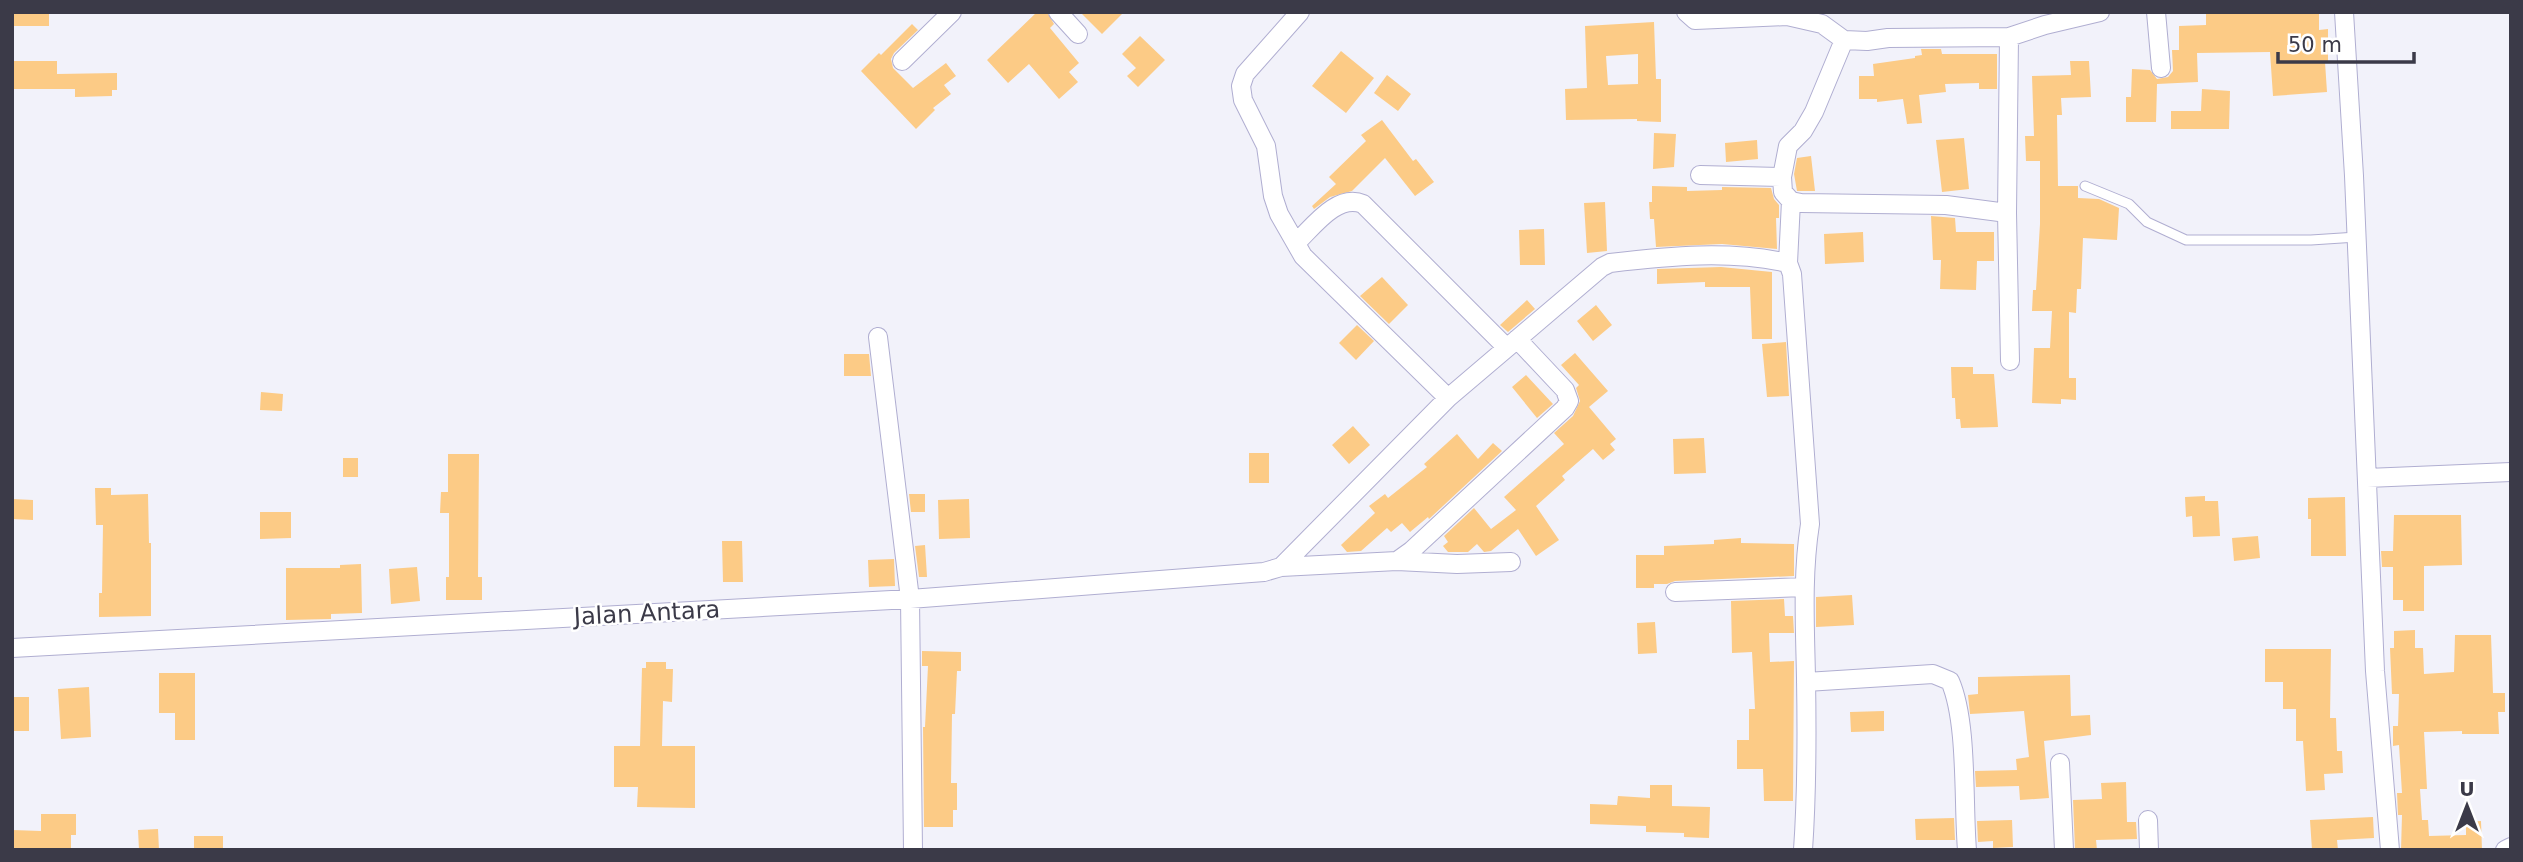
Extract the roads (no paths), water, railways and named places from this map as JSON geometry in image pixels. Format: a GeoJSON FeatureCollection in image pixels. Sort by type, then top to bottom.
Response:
{"type":"FeatureCollection","features":[{"type":"Feature","properties":{"kind":"street"},"geometry":{"type":"LineString","coordinates":[[902,61],[952,12]]}},
{"type":"Feature","properties":{"kind":"street"},"geometry":{"type":"LineString","coordinates":[[1058,12],[1077,33]]}},
{"type":"Feature","properties":{"kind":"street"},"geometry":{"type":"LineString","coordinates":[[1300,12],[1245,74],[1241,86],[1243,100],[1266,146],[1273,196],[1279,214],[1303,256],[1448,398]]}},
{"type":"Feature","properties":{"kind":"street"},"geometry":{"type":"LineString","coordinates":[[1686,12],[1695,20],[1787,16],[1822,24],[1844,40],[2009,37],[2042,19],[2100,12]]}},
{"type":"Feature","properties":{"kind":"street"},"geometry":{"type":"LineString","coordinates":[[2156,12],[2161,68]]}},
{"type":"Feature","properties":{"kind":"street"},"geometry":{"type":"LineString","coordinates":[[2344,12],[2357,237],[2375,671],[2390,850]]}},
{"type":"Feature","properties":{"kind":"street"},"geometry":{"type":"LineString","coordinates":[[2009,37],[2007,213],[2011,360]]}},
{"type":"Feature","properties":{"kind":"street"},"geometry":{"type":"LineString","coordinates":[[1803,850],[1806,682],[1804,587],[1810,524],[1792,274],[1788,263],[1791,201],[1783,192],[1782,177],[1788,146],[1803,131],[1814,112],[1844,40]]}},
{"type":"Feature","properties":{"kind":"street"},"geometry":{"type":"LineString","coordinates":[[1700,175],[1782,177]]}},
{"type":"Feature","properties":{"kind":"street"},"geometry":{"type":"LineString","coordinates":[[1296,243],[1335,206],[1355,200],[1363,204],[1569,394],[1565,408],[1412,551],[1397,561]]}},
{"type":"Feature","properties":{"kind":"street"},"geometry":{"type":"LineString","coordinates":[[1791,201],[1946,205],[2007,213]]}},
{"type":"Feature","properties":{"kind":"street"},"geometry":{"type":"LineString","coordinates":[[1281,567],[1448,398],[1602,267],[1610,263],[1701,255],[1788,263]]}},
{"type":"Feature","properties":{"kind":"street"},"geometry":{"type":"LineString","coordinates":[[878,337],[910,599],[913,850]]}},
{"type":"Feature","properties":{"kind":"street"},"geometry":{"type":"LineString","coordinates":[[2367,478],[2511,472]]}},
{"type":"Feature","properties":{"kind":"street","name":"Jalan Antara"},"geometry":{"type":"LineString","coordinates":[[12,648],[910,599],[1264,572],[1281,567],[1341,566],[1397,561],[1457,564],[1511,562]]}},
{"type":"Feature","properties":{"kind":"street"},"geometry":{"type":"LineString","coordinates":[[1675,592],[1804,587]]}},
{"type":"Feature","properties":{"kind":"street"},"geometry":{"type":"LineString","coordinates":[[1806,682],[1933,674],[1950,681],[1956,702],[1963,759],[1966,850]]}},
{"type":"Feature","properties":{"kind":"street"},"geometry":{"type":"LineString","coordinates":[[2060,763],[2064,850]]}},
{"type":"Feature","properties":{"kind":"street"},"geometry":{"type":"LineString","coordinates":[[2148,820],[2149,850]]}},
{"type":"Feature","properties":{"kind":"street"},"geometry":{"type":"LineString","coordinates":[[2505,850],[2511,848]]}},
{"type":"Feature","properties":{"kind":"lane"},"geometry":{"type":"LineString","coordinates":[[2085,186],[2129,204],[2147,222],[2186,240],[2311,240],[2357,237]]}}]}
